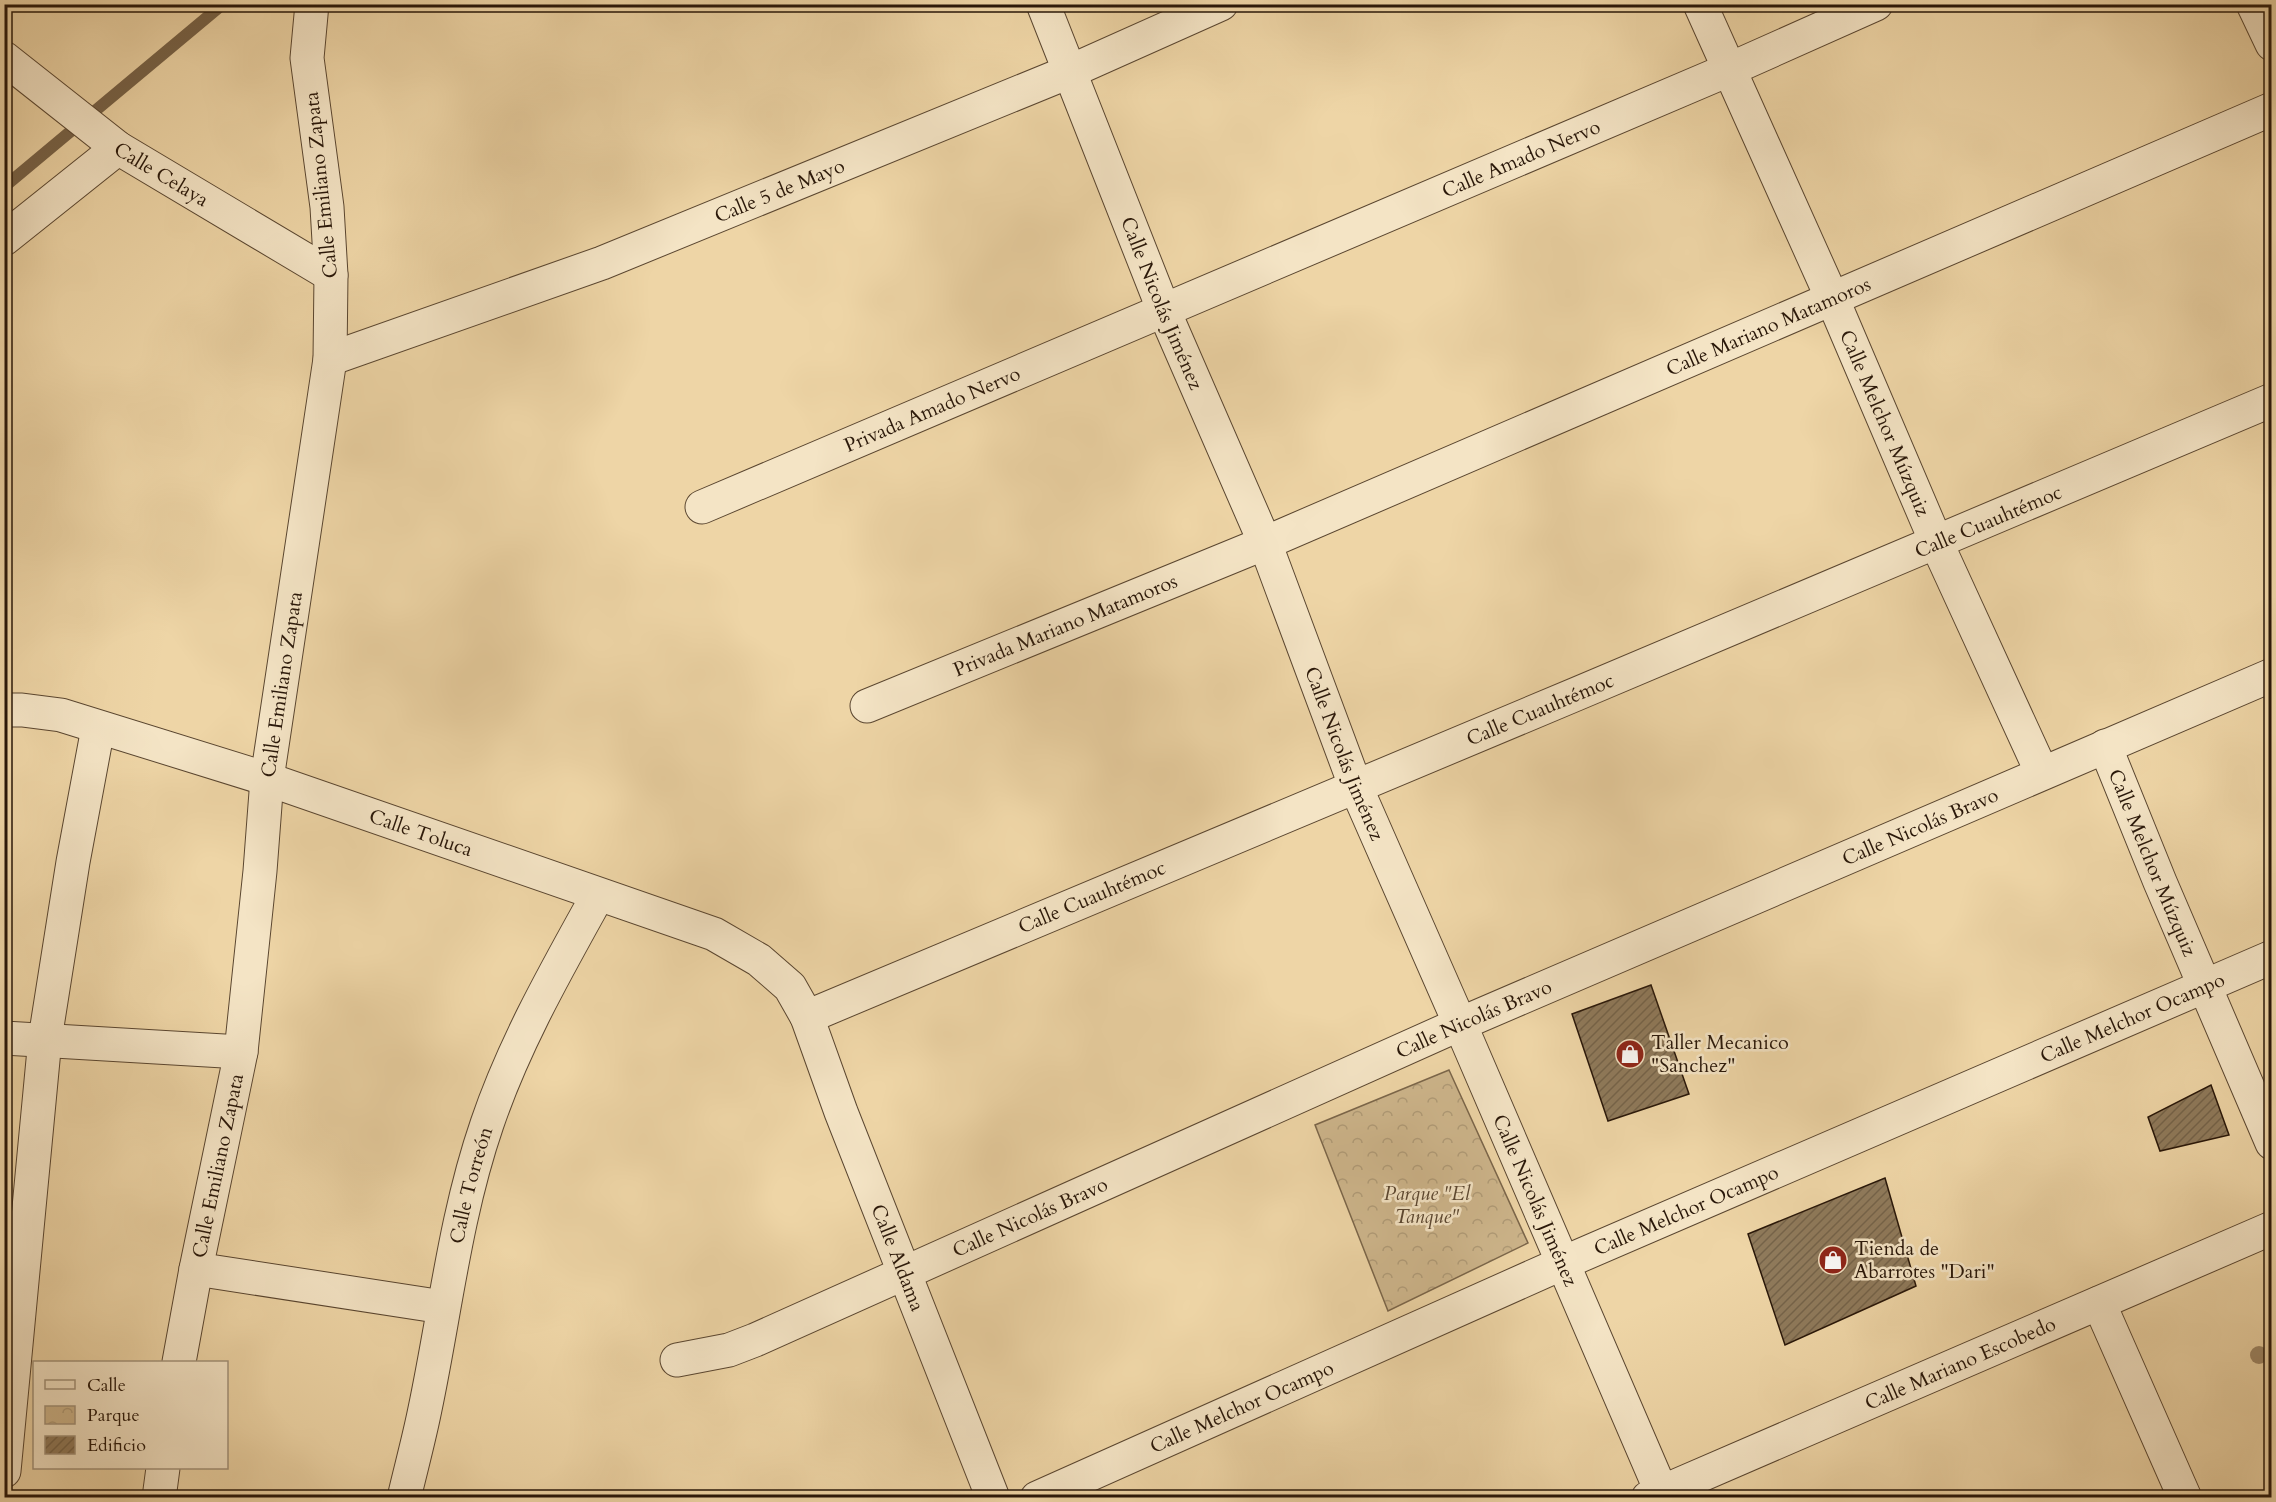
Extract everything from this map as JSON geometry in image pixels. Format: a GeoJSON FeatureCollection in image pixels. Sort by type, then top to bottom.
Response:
{"type":"FeatureCollection","features":[{"type":"Feature","properties":{"kind":"street","name":"Calle Emiliano Zapata"},"geometry":{"type":"LineString","coordinates":[[180,1361],[196,1269],[241,1052],[267,779],[330,359],[331,275],[327,207],[308,58],[312,4]]}},
{"type":"Feature","properties":{"kind":"street","name":"Calle Nicolás Jiménez"},"geometry":{"type":"LineString","coordinates":[[1043,4],[1164,311],[1265,543],[1355,785],[1563,1263],[1658,1495]]}},
{"type":"Feature","properties":{"kind":"street","name":"Calle 5 de Mayo"},"geometry":{"type":"LineString","coordinates":[[330,359],[602,262],[1071,71],[1221,4]]}},
{"type":"Feature","properties":{"kind":"street","name":"Calle Melchor Múzquiz"},"geometry":{"type":"LineString","coordinates":[[1700,4],[1832,297],[1937,544],[2042,773]]}},
{"type":"Feature","properties":{"kind":"street","name":"Calle Amado Nervo"},"geometry":{"type":"LineString","coordinates":[[1164,311],[1728,70],[1876,4]]}},
{"type":"Feature","properties":{"kind":"street"},"geometry":{"type":"LineString","coordinates":[[2253,4],[2271,44]]}},
{"type":"Feature","properties":{"kind":"street"},"geometry":{"type":"LineString","coordinates":[[4,58],[118,148]]}},
{"type":"Feature","properties":{"kind":"street","name":"Calle Mariano Matamoros"},"geometry":{"type":"LineString","coordinates":[[1265,543],[2271,109]]}},
{"type":"Feature","properties":{"kind":"street","name":"Calle Celaya"},"geometry":{"type":"LineString","coordinates":[[4,239],[118,148],[331,275]]}},
{"type":"Feature","properties":{"kind":"street","name":"Privada Amado Nervo"},"geometry":{"type":"LineString","coordinates":[[702,507],[1164,311]]}},
{"type":"Feature","properties":{"kind":"street","name":"Calle Cuauhtémoc"},"geometry":{"type":"LineString","coordinates":[[807,1017],[1355,785],[1937,544],[2271,400]]}},
{"type":"Feature","properties":{"kind":"street","name":"Privada Mariano Matamoros"},"geometry":{"type":"LineString","coordinates":[[867,706],[1265,543]]}},
{"type":"Feature","properties":{"kind":"street","name":"Calle Nicolás Bravo"},"geometry":{"type":"LineString","coordinates":[[677,1360],[729,1350],[905,1274],[1460,1024],[2271,675]]}},
{"type":"Feature","properties":{"kind":"street","name":"Calle Toluca"},"geometry":{"type":"LineString","coordinates":[[4,710],[61,715],[267,779],[598,896],[714,934],[759,960],[790,987],[807,1017]]}},
{"type":"Feature","properties":{"kind":"street"},"geometry":{"type":"LineString","coordinates":[[4,1471],[45,1039],[72,862],[99,728]]}},
{"type":"Feature","properties":{"kind":"street","name":"Calle Melchor Múzquiz"},"geometry":{"type":"LineString","coordinates":[[2106,746],[2203,986],[2271,1143]]}},
{"type":"Feature","properties":{"kind":"street","name":"Calle Torreón"},"geometry":{"type":"LineString","coordinates":[[404,1497],[425,1409],[463,1203],[487,1124],[506,1073],[547,987],[598,896]]}},
{"type":"Feature","properties":{"kind":"street","name":"Calle Melchor Ocampo"},"geometry":{"type":"LineString","coordinates":[[1037,1497],[1563,1263],[2271,957]]}},
{"type":"Feature","properties":{"kind":"street","name":"Calle Aldama"},"geometry":{"type":"LineString","coordinates":[[807,1017],[841,1112],[993,1497]]}},
{"type":"Feature","properties":{"kind":"street"},"geometry":{"type":"LineString","coordinates":[[4,1038],[241,1052]]}},
{"type":"Feature","properties":{"kind":"street","name":"Calle Mariano Escobedo"},"geometry":{"type":"LineString","coordinates":[[1658,1495],[2271,1228]]}},
{"type":"Feature","properties":{"kind":"street"},"geometry":{"type":"LineString","coordinates":[[196,1269],[443,1307]]}},
{"type":"Feature","properties":{"kind":"street"},"geometry":{"type":"LineString","coordinates":[[2099,1303],[2185,1497]]}},
{"type":"Feature","properties":{"kind":"street"},"geometry":{"type":"LineString","coordinates":[[159,1497],[163,1469]]}},
{"type":"Feature","properties":{"kind":"green space","name":"Parque \"El Tanque\""},"geometry":{"type":"Polygon","coordinates":[[[1449,1070],[1528,1243],[1388,1311],[1315,1125],[1449,1070]]]}},
{"type":"Feature","properties":{"kind":"building","name":"Taller Mecanico \"Sanchez\""},"geometry":{"type":"Polygon","coordinates":[[[1651,985],[1689,1094],[1608,1121],[1572,1014],[1651,985]]]}},
{"type":"Feature","properties":{"kind":"building"},"geometry":{"type":"Polygon","coordinates":[[[2211,1085],[2229,1135],[2160,1151],[2148,1117],[2211,1085]]]}},
{"type":"Feature","properties":{"kind":"building","name":"Tienda de Abarrotes \"Dari\""},"geometry":{"type":"Polygon","coordinates":[[[1885,1178],[1916,1286],[1785,1345],[1748,1234],[1885,1178]]]}},
{"type":"Feature","properties":{"kind":"waterway"},"geometry":{"type":"LineString","coordinates":[[4,187],[223,4]]}},
{"type":"Feature","properties":{"kind":"place","name":"Taller Mecanico \"Sanchez\""},"geometry":{"type":"Point","coordinates":[1630,1054]}},
{"type":"Feature","properties":{"kind":"place","name":"Tienda de Abarrotes \"Dari\""},"geometry":{"type":"Point","coordinates":[1833,1260]}}]}
